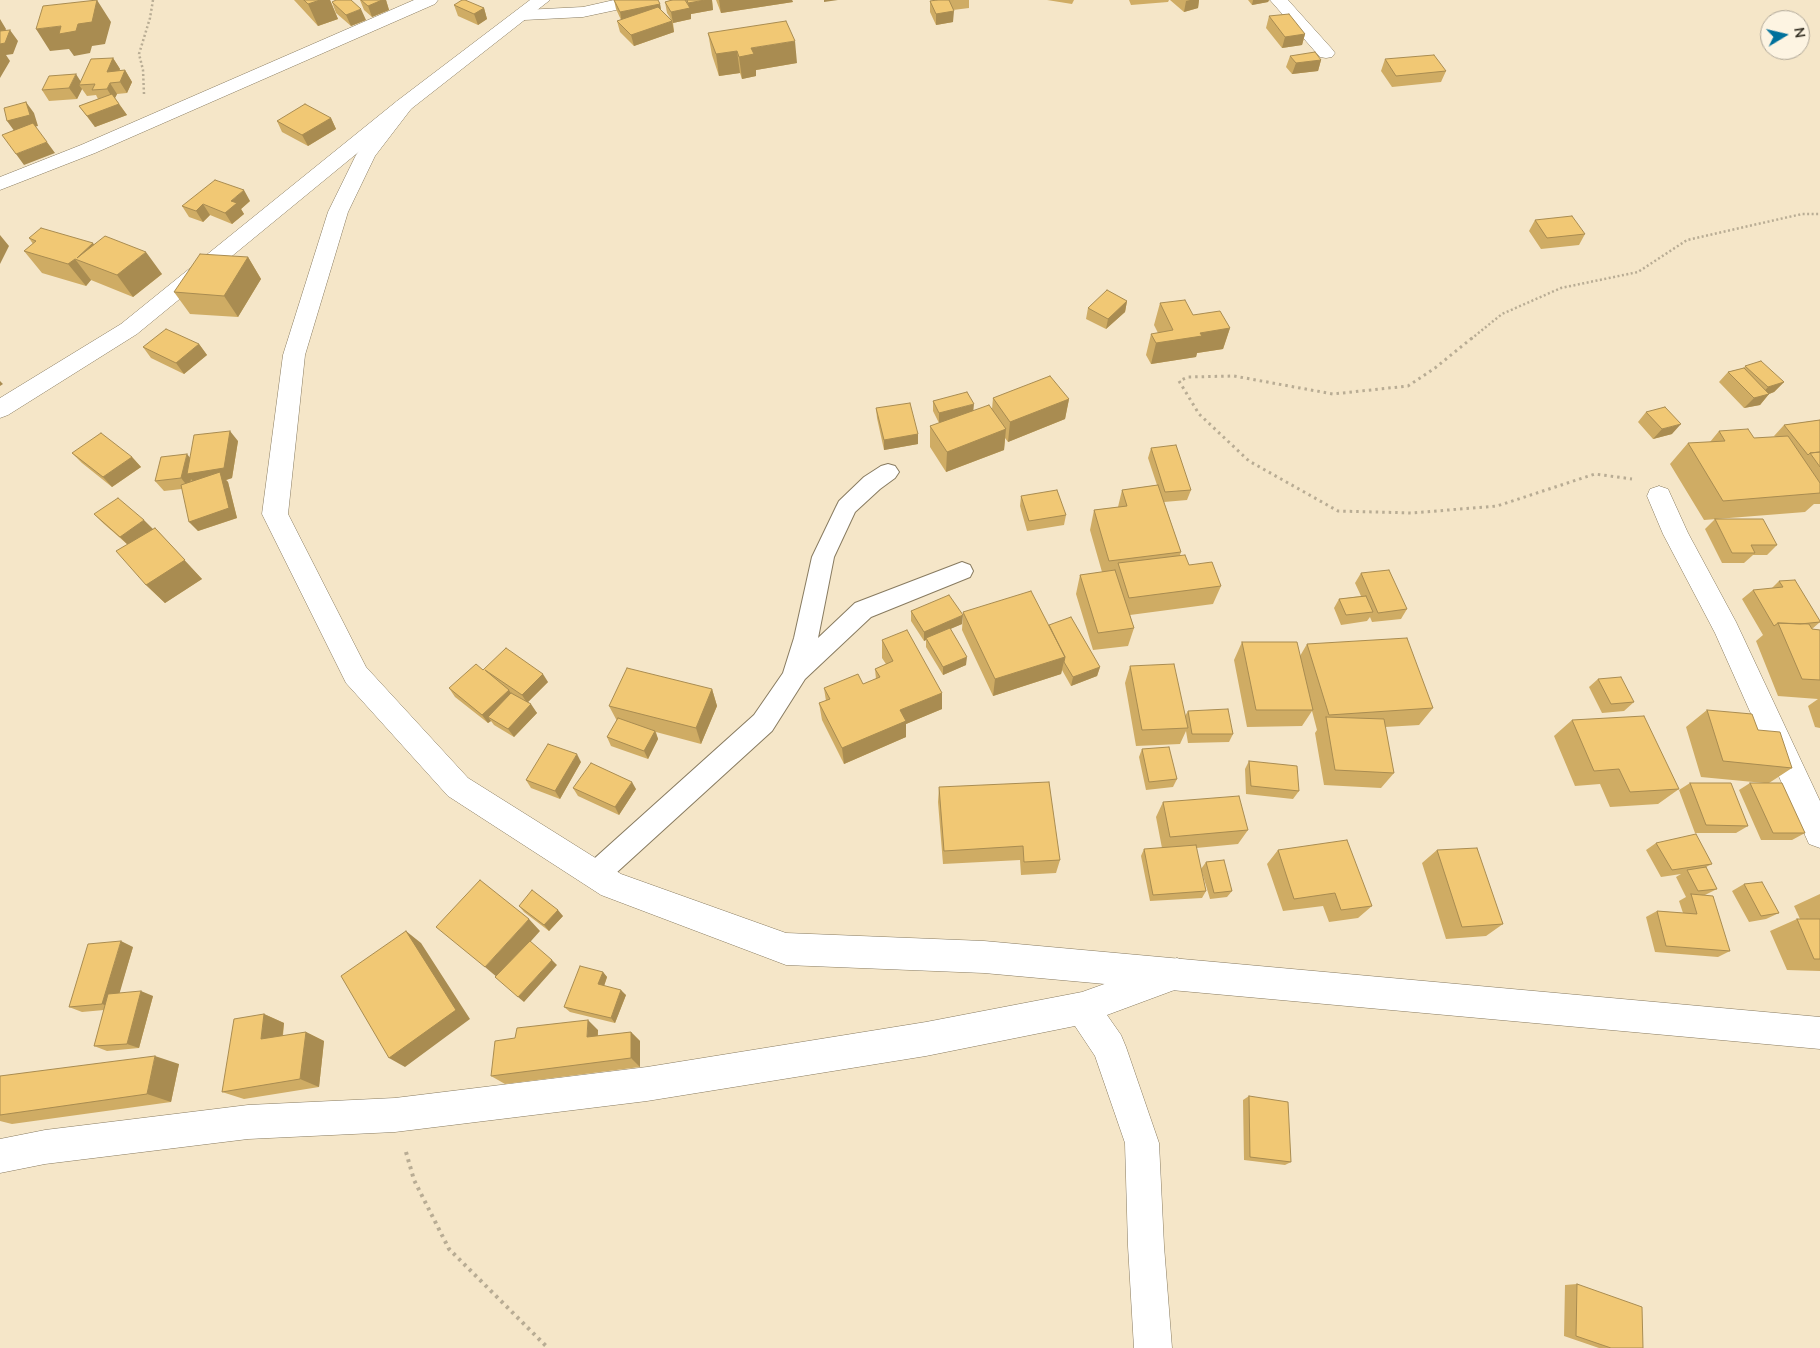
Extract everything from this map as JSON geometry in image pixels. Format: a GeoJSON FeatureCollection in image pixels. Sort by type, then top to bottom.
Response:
{"type":"FeatureCollection","features":[{"type":"Feature","properties":{"kind":"street"},"geometry":{"type":"LineString","coordinates":[[0,184],[88,149],[429,0]]}},
{"type":"Feature","properties":{"kind":"street"},"geometry":{"type":"LineString","coordinates":[[0,409],[128,329],[404,105],[533,8],[583,12],[638,0]]}},
{"type":"Feature","properties":{"kind":"street"},"geometry":{"type":"LineString","coordinates":[[1279,0],[1326,53]]}},
{"type":"Feature","properties":{"kind":"street"},"geometry":{"type":"LineString","coordinates":[[404,105],[366,155],[335,221],[294,356],[275,514],[356,675],[458,787],[612,885],[786,949],[984,957],[1820,1033]]}},
{"type":"Feature","properties":{"kind":"street"},"geometry":{"type":"LineString","coordinates":[[1659,496],[1676,534],[1727,630],[1820,834]]}},
{"type":"Feature","properties":{"kind":"street"},"geometry":{"type":"LineString","coordinates":[[0,1156],[45,1147],[248,1122],[395,1115],[647,1084],[926,1039],[1082,1008],[1177,974]]}},
{"type":"Feature","properties":{"kind":"street"},"geometry":{"type":"LineString","coordinates":[[1082,1008],[1109,1047],[1142,1143],[1146,1246],[1153,1348]]}},
{"type":"Feature","properties":{"kind":"lane"},"geometry":{"type":"LineString","coordinates":[[795,675],[806,638],[823,558],[847,508],[872,483],[888,472]]}},
{"type":"Feature","properties":{"kind":"lane"},"geometry":{"type":"LineString","coordinates":[[595,875],[764,723],[795,675],[863,610],[962,571]]}},
{"type":"Feature","properties":{"kind":"path"},"geometry":{"type":"LineString","coordinates":[[152,0],[150,18],[139,54],[143,70],[144,97],[158,118]]}},
{"type":"Feature","properties":{"kind":"path"},"geometry":{"type":"LineString","coordinates":[[1659,496],[1628,477],[1595,474],[1498,506],[1412,513],[1338,511],[1249,461],[1199,414],[1179,382],[1188,377],[1234,376],[1333,394],[1408,386],[1435,368],[1502,314],[1561,288],[1638,272],[1687,240],[1802,214],[1820,214]]}},
{"type":"Feature","properties":{"kind":"path"},"geometry":{"type":"LineString","coordinates":[[395,1115],[414,1180],[449,1249],[548,1348]]}},
{"type":"Feature","properties":{"kind":"building"},"geometry":{"type":"Polygon","coordinates":[[[97,0],[92,22],[78,24],[76,31],[59,34],[61,26],[36,29],[43,6],[97,0]]]}},
{"type":"Feature","properties":{"kind":"building"},"geometry":{"type":"Polygon","coordinates":[[[304,0],[320,0],[308,4],[304,0]]]}},
{"type":"Feature","properties":{"kind":"building"},"geometry":{"type":"Polygon","coordinates":[[[336,0],[351,0],[361,9],[346,15],[332,2],[336,0]]]}},
{"type":"Feature","properties":{"kind":"building"},"geometry":{"type":"Polygon","coordinates":[[[361,0],[382,0],[368,6],[361,0]]]}},
{"type":"Feature","properties":{"kind":"building"},"geometry":{"type":"Polygon","coordinates":[[[462,0],[484,8],[474,14],[454,5],[462,0]]]}},
{"type":"Feature","properties":{"kind":"building"},"geometry":{"type":"Polygon","coordinates":[[[614,0],[658,0],[660,4],[620,12],[614,0]]]}},
{"type":"Feature","properties":{"kind":"building"},"geometry":{"type":"Polygon","coordinates":[[[685,0],[690,8],[671,12],[665,2],[685,0]]]}},
{"type":"Feature","properties":{"kind":"building"},"geometry":{"type":"Polygon","coordinates":[[[687,0],[705,0],[688,3],[687,0]]]}},
{"type":"Feature","properties":{"kind":"building"},"geometry":{"type":"Polygon","coordinates":[[[949,0],[954,11],[936,14],[930,1],[949,0]]]}},
{"type":"Feature","properties":{"kind":"building"},"geometry":{"type":"Polygon","coordinates":[[[658,7],[672,21],[631,35],[617,21],[658,7]]]}},
{"type":"Feature","properties":{"kind":"building"},"geometry":{"type":"Polygon","coordinates":[[[1289,14],[1305,34],[1285,37],[1269,16],[1289,14]]]}},
{"type":"Feature","properties":{"kind":"building"},"geometry":{"type":"Polygon","coordinates":[[[786,21],[795,41],[751,48],[754,54],[739,57],[737,51],[716,54],[708,33],[786,21]]]}},
{"type":"Feature","properties":{"kind":"building"},"geometry":{"type":"Polygon","coordinates":[[[10,30],[5,43],[0,44],[0,31],[10,30]]]}},
{"type":"Feature","properties":{"kind":"building"},"geometry":{"type":"Polygon","coordinates":[[[1315,52],[1321,60],[1296,63],[1290,56],[1315,52]]]}},
{"type":"Feature","properties":{"kind":"building"},"geometry":{"type":"Polygon","coordinates":[[[1434,55],[1446,71],[1396,76],[1385,59],[1434,55]]]}},
{"type":"Feature","properties":{"kind":"building"},"geometry":{"type":"Polygon","coordinates":[[[113,58],[107,72],[125,70],[120,82],[110,83],[107,89],[92,90],[95,84],[79,85],[91,59],[113,58]]]}},
{"type":"Feature","properties":{"kind":"building"},"geometry":{"type":"Polygon","coordinates":[[[76,74],[69,88],[42,90],[49,76],[76,74]]]}},
{"type":"Feature","properties":{"kind":"building"},"geometry":{"type":"Polygon","coordinates":[[[112,94],[119,104],[87,116],[79,106],[112,94]]]}},
{"type":"Feature","properties":{"kind":"building"},"geometry":{"type":"Polygon","coordinates":[[[26,102],[30,115],[7,121],[4,108],[26,102]]]}},
{"type":"Feature","properties":{"kind":"building"},"geometry":{"type":"Polygon","coordinates":[[[305,104],[331,118],[302,135],[277,121],[305,104]]]}},
{"type":"Feature","properties":{"kind":"building"},"geometry":{"type":"Polygon","coordinates":[[[33,123],[47,142],[16,154],[2,135],[33,123]]]}},
{"type":"Feature","properties":{"kind":"building"},"geometry":{"type":"Polygon","coordinates":[[[215,180],[244,190],[231,201],[237,203],[225,213],[203,204],[196,211],[182,206],[215,180]]]}},
{"type":"Feature","properties":{"kind":"building"},"geometry":{"type":"Polygon","coordinates":[[[1572,216],[1585,234],[1547,238],[1535,220],[1572,216]]]}},
{"type":"Feature","properties":{"kind":"building"},"geometry":{"type":"Polygon","coordinates":[[[41,228],[93,243],[77,258],[105,236],[146,252],[117,275],[75,259],[68,264],[24,251],[36,241],[29,238],[41,228]]]}},
{"type":"Feature","properties":{"kind":"building"},"geometry":{"type":"Polygon","coordinates":[[[200,254],[248,257],[224,296],[174,292],[200,254]]]}},
{"type":"Feature","properties":{"kind":"building"},"geometry":{"type":"Polygon","coordinates":[[[1107,290],[1127,301],[1108,319],[1088,308],[1107,290]]]}},
{"type":"Feature","properties":{"kind":"building"},"geometry":{"type":"Polygon","coordinates":[[[1185,300],[1193,315],[1220,311],[1230,328],[1200,333],[1202,336],[1156,343],[1151,334],[1173,330],[1160,303],[1185,300]]]}},
{"type":"Feature","properties":{"kind":"building"},"geometry":{"type":"Polygon","coordinates":[[[166,329],[199,344],[176,363],[143,347],[166,329]]]}},
{"type":"Feature","properties":{"kind":"building"},"geometry":{"type":"Polygon","coordinates":[[[1761,361],[1784,382],[1768,387],[1745,366],[1761,361]]]}},
{"type":"Feature","properties":{"kind":"building"},"geometry":{"type":"Polygon","coordinates":[[[1744,368],[1769,394],[1754,398],[1728,372],[1744,368]]]}},
{"type":"Feature","properties":{"kind":"building"},"geometry":{"type":"Polygon","coordinates":[[[1050,376],[1069,399],[1010,422],[993,398],[1050,376]]]}},
{"type":"Feature","properties":{"kind":"building"},"geometry":{"type":"Polygon","coordinates":[[[967,392],[974,404],[939,413],[933,401],[967,392]]]}},
{"type":"Feature","properties":{"kind":"building"},"geometry":{"type":"Polygon","coordinates":[[[910,403],[918,434],[884,440],[876,408],[910,403]]]}},
{"type":"Feature","properties":{"kind":"building"},"geometry":{"type":"Polygon","coordinates":[[[989,405],[1006,429],[947,452],[930,426],[989,405]]]}},
{"type":"Feature","properties":{"kind":"building"},"geometry":{"type":"Polygon","coordinates":[[[1665,407],[1681,424],[1662,429],[1646,412],[1665,407]]]}},
{"type":"Feature","properties":{"kind":"building"},"geometry":{"type":"Polygon","coordinates":[[[1820,420],[1820,452],[1808,455],[1784,425],[1820,420]]]}},
{"type":"Feature","properties":{"kind":"building"},"geometry":{"type":"Polygon","coordinates":[[[1748,429],[1754,438],[1788,436],[1820,483],[1820,493],[1723,501],[1688,443],[1725,441],[1719,431],[1748,429]]]}},
{"type":"Feature","properties":{"kind":"building"},"geometry":{"type":"Polygon","coordinates":[[[230,431],[224,468],[187,474],[194,435],[230,431]]]}},
{"type":"Feature","properties":{"kind":"building"},"geometry":{"type":"Polygon","coordinates":[[[101,433],[132,457],[103,477],[72,453],[101,433]]]}},
{"type":"Feature","properties":{"kind":"building"},"geometry":{"type":"Polygon","coordinates":[[[1176,445],[1191,490],[1165,492],[1151,448],[1176,445]]]}},
{"type":"Feature","properties":{"kind":"building"},"geometry":{"type":"Polygon","coordinates":[[[1820,452],[1820,467],[1810,453],[1820,452]]]}},
{"type":"Feature","properties":{"kind":"building"},"geometry":{"type":"Polygon","coordinates":[[[187,454],[181,478],[155,481],[161,457],[187,454]]]}},
{"type":"Feature","properties":{"kind":"building"},"geometry":{"type":"Polygon","coordinates":[[[220,472],[229,508],[189,522],[181,485],[220,472]]]}},
{"type":"Feature","properties":{"kind":"building"},"geometry":{"type":"Polygon","coordinates":[[[1158,485],[1181,552],[1109,561],[1094,510],[1127,506],[1122,490],[1158,485]]]}},
{"type":"Feature","properties":{"kind":"building"},"geometry":{"type":"Polygon","coordinates":[[[1057,490],[1066,515],[1029,521],[1021,496],[1057,490]]]}},
{"type":"Feature","properties":{"kind":"building"},"geometry":{"type":"Polygon","coordinates":[[[118,498],[144,520],[120,537],[94,514],[118,498]]]}},
{"type":"Feature","properties":{"kind":"building"},"geometry":{"type":"Polygon","coordinates":[[[1715,519],[1763,519],[1777,545],[1751,545],[1755,553],[1732,553],[1715,519]]]}},
{"type":"Feature","properties":{"kind":"building"},"geometry":{"type":"Polygon","coordinates":[[[155,528],[185,560],[146,585],[116,551],[155,528]]]}},
{"type":"Feature","properties":{"kind":"building"},"geometry":{"type":"Polygon","coordinates":[[[1185,555],[1189,565],[1212,562],[1221,586],[1129,598],[1118,563],[1185,555]]]}},
{"type":"Feature","properties":{"kind":"building"},"geometry":{"type":"Polygon","coordinates":[[[1115,570],[1134,628],[1098,633],[1080,575],[1115,570]]]}},
{"type":"Feature","properties":{"kind":"building"},"geometry":{"type":"Polygon","coordinates":[[[1389,570],[1407,609],[1378,613],[1361,573],[1389,570]]]}},
{"type":"Feature","properties":{"kind":"building"},"geometry":{"type":"Polygon","coordinates":[[[1795,580],[1820,622],[1800,624],[1778,623],[1774,626],[1753,590],[1783,587],[1779,581],[1795,580]]]}},
{"type":"Feature","properties":{"kind":"building"},"geometry":{"type":"Polygon","coordinates":[[[1031,591],[1065,657],[995,679],[963,612],[1031,591]]]}},
{"type":"Feature","properties":{"kind":"building"},"geometry":{"type":"Polygon","coordinates":[[[949,595],[963,615],[924,632],[911,611],[949,595]]]}},
{"type":"Feature","properties":{"kind":"building"},"geometry":{"type":"Polygon","coordinates":[[[1366,596],[1373,612],[1346,615],[1339,599],[1366,596]]]}},
{"type":"Feature","properties":{"kind":"building"},"geometry":{"type":"Polygon","coordinates":[[[1071,617],[1100,667],[1073,677],[1064,662],[1065,657],[1049,625],[1071,617]]]}},
{"type":"Feature","properties":{"kind":"building"},"geometry":{"type":"Polygon","coordinates":[[[1778,623],[1809,624],[1812,629],[1820,630],[1820,680],[1802,679],[1778,623]]]}},
{"type":"Feature","properties":{"kind":"building"},"geometry":{"type":"Polygon","coordinates":[[[950,628],[967,657],[943,667],[926,638],[950,628]]]}},
{"type":"Feature","properties":{"kind":"building"},"geometry":{"type":"Polygon","coordinates":[[[907,630],[942,693],[900,710],[906,721],[842,748],[819,703],[830,699],[824,688],[858,674],[863,684],[880,677],[875,669],[893,661],[882,640],[907,630]]]}},
{"type":"Feature","properties":{"kind":"building"},"geometry":{"type":"Polygon","coordinates":[[[1407,638],[1433,708],[1329,715],[1307,644],[1407,638]]]}},
{"type":"Feature","properties":{"kind":"building"},"geometry":{"type":"Polygon","coordinates":[[[1242,642],[1297,642],[1313,710],[1256,710],[1242,642]]]}},
{"type":"Feature","properties":{"kind":"building"},"geometry":{"type":"Polygon","coordinates":[[[506,648],[543,674],[522,695],[485,670],[509,690],[482,715],[449,688],[476,664],[483,670],[506,648]]]}},
{"type":"Feature","properties":{"kind":"building"},"geometry":{"type":"Polygon","coordinates":[[[1174,664],[1188,728],[1142,730],[1130,666],[1174,664]]]}},
{"type":"Feature","properties":{"kind":"building"},"geometry":{"type":"Polygon","coordinates":[[[627,668],[712,689],[696,728],[609,706],[627,668]]]}},
{"type":"Feature","properties":{"kind":"building"},"geometry":{"type":"Polygon","coordinates":[[[1621,677],[1634,702],[1611,704],[1598,679],[1621,677]]]}},
{"type":"Feature","properties":{"kind":"building"},"geometry":{"type":"Polygon","coordinates":[[[511,693],[531,704],[508,729],[488,717],[511,693]]]}},
{"type":"Feature","properties":{"kind":"building"},"geometry":{"type":"Polygon","coordinates":[[[1228,709],[1233,734],[1192,734],[1188,711],[1228,709]]]}},
{"type":"Feature","properties":{"kind":"building"},"geometry":{"type":"Polygon","coordinates":[[[1707,710],[1752,714],[1758,730],[1780,732],[1792,768],[1723,761],[1707,710]]]}},
{"type":"Feature","properties":{"kind":"building"},"geometry":{"type":"Polygon","coordinates":[[[1644,716],[1679,789],[1630,792],[1619,769],[1594,771],[1572,720],[1644,716]]]}},
{"type":"Feature","properties":{"kind":"building"},"geometry":{"type":"Polygon","coordinates":[[[1326,717],[1384,719],[1394,773],[1335,770],[1326,717]]]}},
{"type":"Feature","properties":{"kind":"building"},"geometry":{"type":"Polygon","coordinates":[[[618,718],[655,731],[644,751],[607,737],[618,718]]]}},
{"type":"Feature","properties":{"kind":"building"},"geometry":{"type":"Polygon","coordinates":[[[548,744],[577,754],[555,791],[526,780],[548,744]]]}},
{"type":"Feature","properties":{"kind":"building"},"geometry":{"type":"Polygon","coordinates":[[[1169,747],[1177,779],[1149,782],[1142,749],[1169,747]]]}},
{"type":"Feature","properties":{"kind":"building"},"geometry":{"type":"Polygon","coordinates":[[[1249,761],[1297,766],[1299,791],[1251,786],[1249,761]]]}},
{"type":"Feature","properties":{"kind":"building"},"geometry":{"type":"Polygon","coordinates":[[[591,763],[632,782],[615,807],[573,788],[591,763]]]}},
{"type":"Feature","properties":{"kind":"building"},"geometry":{"type":"Polygon","coordinates":[[[1049,782],[1060,860],[1024,862],[1023,846],[944,851],[939,787],[1049,782]]]}},
{"type":"Feature","properties":{"kind":"building"},"geometry":{"type":"Polygon","coordinates":[[[1690,783],[1731,783],[1748,826],[1706,825],[1690,783]]]}},
{"type":"Feature","properties":{"kind":"building"},"geometry":{"type":"Polygon","coordinates":[[[1750,783],[1782,783],[1805,833],[1773,833],[1750,783]]]}},
{"type":"Feature","properties":{"kind":"building"},"geometry":{"type":"Polygon","coordinates":[[[1239,796],[1248,830],[1170,837],[1163,802],[1239,796]]]}},
{"type":"Feature","properties":{"kind":"building"},"geometry":{"type":"Polygon","coordinates":[[[1696,834],[1712,864],[1672,870],[1656,843],[1696,834]]]}},
{"type":"Feature","properties":{"kind":"building"},"geometry":{"type":"Polygon","coordinates":[[[1347,840],[1372,906],[1341,910],[1335,893],[1294,899],[1278,850],[1347,840]]]}},
{"type":"Feature","properties":{"kind":"building"},"geometry":{"type":"Polygon","coordinates":[[[1196,845],[1206,891],[1153,895],[1144,849],[1196,845]]]}},
{"type":"Feature","properties":{"kind":"building"},"geometry":{"type":"Polygon","coordinates":[[[1477,848],[1503,924],[1462,927],[1437,850],[1477,848]]]}},
{"type":"Feature","properties":{"kind":"building"},"geometry":{"type":"Polygon","coordinates":[[[1224,860],[1232,891],[1214,893],[1206,862],[1224,860]]]}},
{"type":"Feature","properties":{"kind":"building"},"geometry":{"type":"Polygon","coordinates":[[[1706,867],[1717,889],[1698,891],[1687,870],[1706,867]]]}},
{"type":"Feature","properties":{"kind":"building"},"geometry":{"type":"Polygon","coordinates":[[[480,880],[529,919],[485,967],[436,927],[480,880]]]}},
{"type":"Feature","properties":{"kind":"building"},"geometry":{"type":"Polygon","coordinates":[[[1762,882],[1779,913],[1761,916],[1744,884],[1762,882]]]}},
{"type":"Feature","properties":{"kind":"building"},"geometry":{"type":"Polygon","coordinates":[[[532,890],[558,910],[544,925],[519,906],[532,890]]]}},
{"type":"Feature","properties":{"kind":"building"},"geometry":{"type":"Polygon","coordinates":[[[1691,894],[1713,896],[1730,951],[1666,946],[1657,911],[1697,914],[1691,894]]]}},
{"type":"Feature","properties":{"kind":"building"},"geometry":{"type":"Polygon","coordinates":[[[1797,919],[1820,919],[1820,959],[1814,959],[1797,919]]]}},
{"type":"Feature","properties":{"kind":"building"},"geometry":{"type":"Polygon","coordinates":[[[406,931],[456,1010],[389,1058],[341,976],[406,931]]]}},
{"type":"Feature","properties":{"kind":"building"},"geometry":{"type":"Polygon","coordinates":[[[121,941],[102,1004],[69,1007],[88,944],[121,941]]]}},
{"type":"Feature","properties":{"kind":"building"},"geometry":{"type":"Polygon","coordinates":[[[530,941],[552,960],[518,997],[495,977],[530,941]]]}},
{"type":"Feature","properties":{"kind":"building"},"geometry":{"type":"Polygon","coordinates":[[[580,966],[603,972],[598,984],[621,990],[611,1018],[564,1007],[580,966]]]}},
{"type":"Feature","properties":{"kind":"building"},"geometry":{"type":"Polygon","coordinates":[[[141,991],[127,1044],[94,1046],[108,994],[141,991]]]}},
{"type":"Feature","properties":{"kind":"building"},"geometry":{"type":"Polygon","coordinates":[[[264,1014],[261,1039],[306,1032],[300,1079],[222,1092],[234,1019],[264,1014]]]}},
{"type":"Feature","properties":{"kind":"building"},"geometry":{"type":"Polygon","coordinates":[[[588,1020],[587,1037],[631,1032],[631,1058],[491,1076],[495,1041],[515,1038],[517,1028],[588,1020]]]}},
{"type":"Feature","properties":{"kind":"building"},"geometry":{"type":"Polygon","coordinates":[[[155,1056],[147,1094],[0,1115],[0,1076],[155,1056]]]}},
{"type":"Feature","properties":{"kind":"building"},"geometry":{"type":"Polygon","coordinates":[[[1249,1096],[1288,1102],[1291,1162],[1250,1157],[1249,1096]]]}},
{"type":"Feature","properties":{"kind":"building"},"geometry":{"type":"Polygon","coordinates":[[[1577,1284],[1642,1307],[1643,1348],[1611,1348],[1576,1336],[1577,1284]]]}}]}
